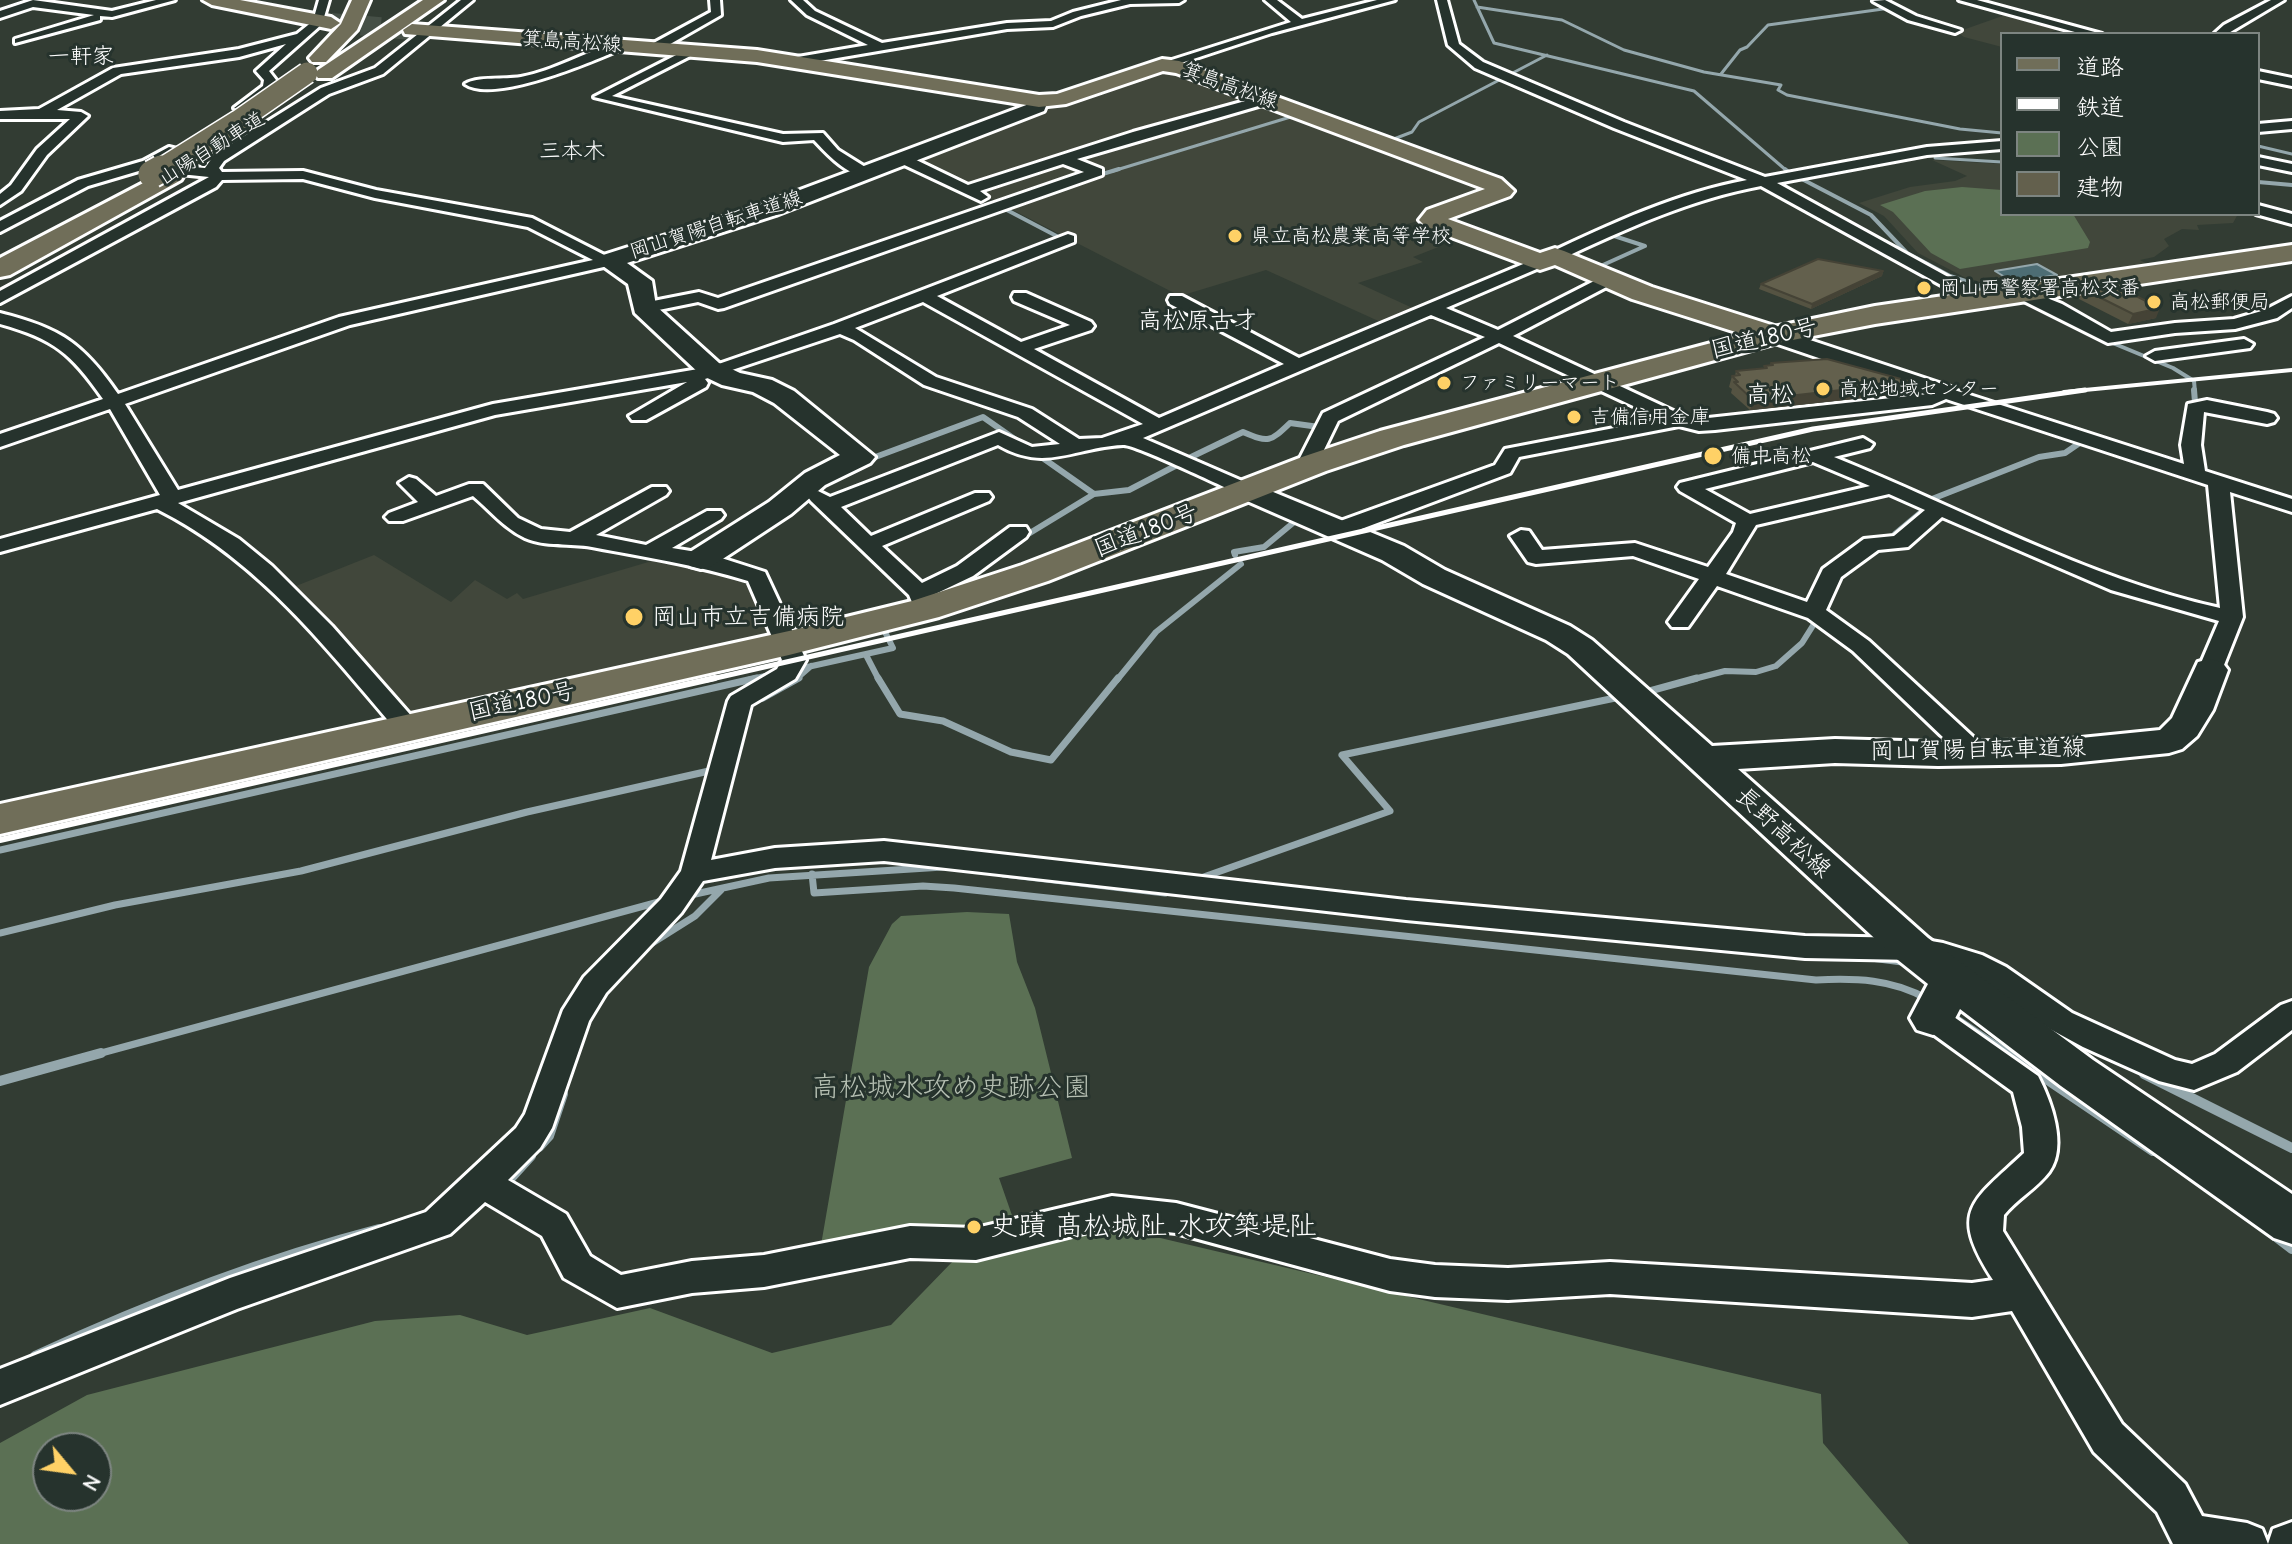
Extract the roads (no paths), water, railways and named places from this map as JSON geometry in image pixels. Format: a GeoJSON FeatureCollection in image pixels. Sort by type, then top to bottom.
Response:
{"type":"FeatureCollection","features":[{"type":"Feature","properties":{"kind":"highway"},"geometry":{"type":"LineString","coordinates":[[311,73],[350,26],[361,0]]}},
{"type":"Feature","properties":{"kind":"highway","name":"山陽自動車道"},"geometry":{"type":"LineString","coordinates":[[0,269],[153,172],[268,90],[311,73],[374,33],[404,0]]}},
{"type":"Feature","properties":{"kind":"highway"},"geometry":{"type":"LineString","coordinates":[[311,73],[435,0]]}},
{"type":"Feature","properties":{"kind":"highway","name":"山陽自動車道"},"geometry":{"type":"LineString","coordinates":[[0,254],[153,172],[250,127],[381,7]]}},
{"type":"Feature","properties":{"kind":"highway","name":"国道180号"},"geometry":{"type":"LineString","coordinates":[[0,819],[408,727],[789,662],[922,601],[1035,573],[1314,464],[1392,438],[1774,335],[2292,253]]}},
{"type":"Feature","properties":{"kind":"main road"},"geometry":{"type":"LineString","coordinates":[[212,0],[324,22]]}},
{"type":"Feature","properties":{"kind":"main road","name":"箕島高松線"},"geometry":{"type":"LineString","coordinates":[[419,31],[796,61],[1039,101],[1059,100],[1168,65],[1493,184],[1502,191],[1436,215],[1431,220],[1774,335]]}},
{"type":"Feature","properties":{"kind":"main road","name":"岡山賀陽自転車道線"},"geometry":{"type":"LineString","coordinates":[[610,262],[905,160],[1037,107],[1039,101]]}},
{"type":"Feature","properties":{"kind":"main road","name":"岡山賀陽自転車道線"},"geometry":{"type":"LineString","coordinates":[[610,262],[640,281],[644,308],[714,374],[762,386],[784,397],[860,457],[815,479],[817,496],[780,508],[701,559]]}},
{"type":"Feature","properties":{"kind":"main road","name":"長野高松線"},"geometry":{"type":"LineString","coordinates":[[1249,491],[1340,529],[1568,639],[1599,661],[1913,949],[1941,1002],[2077,1073],[2292,1222]]}},
{"type":"Feature","properties":{"kind":"main road","name":"岡山賀陽自転車道線"},"geometry":{"type":"LineString","coordinates":[[1704,759],[1835,751],[1977,755],[2061,752],[2169,741],[2179,735],[2188,723],[2210,670]]}},
{"type":"Feature","properties":{"kind":"street"},"geometry":{"type":"LineString","coordinates":[[19,41],[170,0]]}},
{"type":"Feature","properties":{"kind":"street"},"geometry":{"type":"LineString","coordinates":[[324,0],[324,22],[262,71],[268,90],[349,82]]}},
{"type":"Feature","properties":{"kind":"street"},"geometry":{"type":"LineString","coordinates":[[0,298],[211,184],[216,175],[213,165],[225,154],[325,91],[379,71],[419,31],[468,0]]}},
{"type":"Feature","properties":{"kind":"street"},"geometry":{"type":"LineString","coordinates":[[654,48],[717,13],[715,0]]}},
{"type":"Feature","properties":{"kind":"street"},"geometry":{"type":"LineString","coordinates":[[796,0],[811,13],[879,46]]}},
{"type":"Feature","properties":{"kind":"street"},"geometry":{"type":"LineString","coordinates":[[796,61],[1007,26],[1053,24],[1077,14],[1130,1],[1179,0]]}},
{"type":"Feature","properties":{"kind":"street"},"geometry":{"type":"LineString","coordinates":[[1270,0],[1300,23]]}},
{"type":"Feature","properties":{"kind":"street"},"geometry":{"type":"LineString","coordinates":[[1168,65],[1300,23],[1390,0]]}},
{"type":"Feature","properties":{"kind":"street"},"geometry":{"type":"LineString","coordinates":[[1442,0],[1456,48],[1479,65],[1763,181],[2006,296],[2056,308],[2104,336],[2186,371]]}},
{"type":"Feature","properties":{"kind":"street"},"geometry":{"type":"LineString","coordinates":[[1862,0],[1887,3],[1927,23],[1955,30]]}},
{"type":"Feature","properties":{"kind":"street"},"geometry":{"type":"LineString","coordinates":[[1964,0],[2088,32]]}},
{"type":"Feature","properties":{"kind":"street"},"geometry":{"type":"LineString","coordinates":[[2222,32],[2278,1],[2292,6]]}},
{"type":"Feature","properties":{"kind":"street"},"geometry":{"type":"LineString","coordinates":[[0,15],[40,3],[112,14]]}},
{"type":"Feature","properties":{"kind":"street"},"geometry":{"type":"LineString","coordinates":[[42,113],[117,71],[239,53],[302,37]]}},
{"type":"Feature","properties":{"kind":"street"},"geometry":{"type":"LineString","coordinates":[[471,84],[505,86],[539,74],[557,73],[617,46]]}},
{"type":"Feature","properties":{"kind":"street"},"geometry":{"type":"LineString","coordinates":[[694,51],[600,97],[783,138],[818,136],[833,153],[865,173]]}},
{"type":"Feature","properties":{"kind":"street"},"geometry":{"type":"LineString","coordinates":[[2260,75],[2292,82]]}},
{"type":"Feature","properties":{"kind":"street"},"geometry":{"type":"LineString","coordinates":[[967,190],[1267,99]]}},
{"type":"Feature","properties":{"kind":"street"},"geometry":{"type":"LineString","coordinates":[[0,115],[42,113],[81,116],[42,152],[16,188],[0,201]]}},
{"type":"Feature","properties":{"kind":"street"},"geometry":{"type":"LineString","coordinates":[[2260,128],[2292,125]]}},
{"type":"Feature","properties":{"kind":"street"},"geometry":{"type":"LineString","coordinates":[[1018,532],[922,601],[869,544],[817,496],[999,438],[1020,452],[1039,456],[1075,445],[1102,444],[1127,438],[1548,259],[1636,218],[1699,196],[1927,151],[2000,145]]}},
{"type":"Feature","properties":{"kind":"street"},"geometry":{"type":"LineString","coordinates":[[644,308],[699,297],[718,304],[1097,172],[1063,159]]}},
{"type":"Feature","properties":{"kind":"street"},"geometry":{"type":"LineString","coordinates":[[905,160],[999,206]]}},
{"type":"Feature","properties":{"kind":"street"},"geometry":{"type":"LineString","coordinates":[[2260,161],[2292,168]]}},
{"type":"Feature","properties":{"kind":"street"},"geometry":{"type":"LineString","coordinates":[[0,227],[83,183],[153,172],[303,175],[375,194],[532,223],[610,262]]}},
{"type":"Feature","properties":{"kind":"street"},"geometry":{"type":"LineString","coordinates":[[2260,211],[2292,219]]}},
{"type":"Feature","properties":{"kind":"street"},"geometry":{"type":"LineString","coordinates":[[0,546],[493,410],[548,398],[714,374],[927,297],[1065,240]]}},
{"type":"Feature","properties":{"kind":"street"},"geometry":{"type":"LineString","coordinates":[[0,441],[345,321],[610,262]]}},
{"type":"Feature","properties":{"kind":"street"},"geometry":{"type":"LineString","coordinates":[[1314,464],[1310,458],[1330,417],[1498,337],[1610,279]]}},
{"type":"Feature","properties":{"kind":"street"},"geometry":{"type":"LineString","coordinates":[[927,297],[1158,425]]}},
{"type":"Feature","properties":{"kind":"street"},"geometry":{"type":"LineString","coordinates":[[1020,297],[1085,326],[1021,348]]}},
{"type":"Feature","properties":{"kind":"street"},"geometry":{"type":"LineString","coordinates":[[1176,300],[1297,364]]}},
{"type":"Feature","properties":{"kind":"street"},"geometry":{"type":"LineString","coordinates":[[2104,336],[2235,324],[2283,306]]}},
{"type":"Feature","properties":{"kind":"street"},"geometry":{"type":"LineString","coordinates":[[1430,308],[1678,420],[1699,425],[1932,399],[1945,393]]}},
{"type":"Feature","properties":{"kind":"street"},"geometry":{"type":"LineString","coordinates":[[0,318],[51,334],[65,343],[115,402],[165,500],[210,528],[271,575],[408,727]]}},
{"type":"Feature","properties":{"kind":"street"},"geometry":{"type":"LineString","coordinates":[[843,329],[860,336],[930,381],[1025,413],[1075,445]]}},
{"type":"Feature","properties":{"kind":"street"},"geometry":{"type":"LineString","coordinates":[[1774,335],[2292,506]]}},
{"type":"Feature","properties":{"kind":"street"},"geometry":{"type":"LineString","coordinates":[[2155,356],[2244,344]]}},
{"type":"Feature","properties":{"kind":"street"},"geometry":{"type":"LineString","coordinates":[[639,416],[714,374]]}},
{"type":"Feature","properties":{"kind":"street"},"geometry":{"type":"LineString","coordinates":[[2195,475],[2191,431],[2195,408],[2207,406],[2267,418]]}},
{"type":"Feature","properties":{"kind":"street"},"geometry":{"type":"LineString","coordinates":[[1340,529],[1503,469],[1512,453],[1651,428],[1678,420]]}},
{"type":"Feature","properties":{"kind":"street"},"geometry":{"type":"LineString","coordinates":[[1127,438],[1249,491]]}},
{"type":"Feature","properties":{"kind":"street"},"geometry":{"type":"LineString","coordinates":[[1863,444],[1687,487],[1747,521],[1891,487]]}},
{"type":"Feature","properties":{"kind":"street"},"geometry":{"type":"LineString","coordinates":[[1815,456],[2094,576],[2191,610],[2232,617]]}},
{"type":"Feature","properties":{"kind":"street"},"geometry":{"type":"LineString","coordinates":[[409,483],[433,504]]}},
{"type":"Feature","properties":{"kind":"street"},"geometry":{"type":"LineString","coordinates":[[2210,670],[2232,617],[2230,574],[2218,484]]}},
{"type":"Feature","properties":{"kind":"street"},"geometry":{"type":"LineString","coordinates":[[0,1387],[230,1295],[438,1223],[483,1183],[528,1138],[540,1118],[574,1018],[595,985],[683,890],[740,701],[789,662],[757,577],[701,559],[648,553],[574,538],[536,535],[521,529],[476,488],[396,517]]}},
{"type":"Feature","properties":{"kind":"street"},"geometry":{"type":"LineString","coordinates":[[574,538],[659,491]]}},
{"type":"Feature","properties":{"kind":"street"},"geometry":{"type":"LineString","coordinates":[[869,544],[982,497]]}},
{"type":"Feature","properties":{"kind":"street"},"geometry":{"type":"LineString","coordinates":[[1818,613],[1831,574],[1872,544],[1900,542],[1933,505]]}},
{"type":"Feature","properties":{"kind":"street"},"geometry":{"type":"LineString","coordinates":[[648,553],[714,515]]}},
{"type":"Feature","properties":{"kind":"street"},"geometry":{"type":"LineString","coordinates":[[1680,622],[1744,532],[1747,521]]}},
{"type":"Feature","properties":{"kind":"street"},"geometry":{"type":"LineString","coordinates":[[1521,536],[1536,557],[1635,549],[1818,613],[1861,646],[1977,755]]}},
{"type":"Feature","properties":{"kind":"street"},"geometry":{"type":"LineString","coordinates":[[683,890],[775,858],[884,851],[1188,886],[1749,942],[1913,949],[1971,963],[1995,975],[2061,1021],[2094,1038],[2170,1072],[2194,1077],[2226,1063],[2292,1013]]}},
{"type":"Feature","properties":{"kind":"street"},"geometry":{"type":"LineString","coordinates":[[1941,1002],[2027,1085],[2042,1150],[2038,1162],[1997,1195],[1984,1212],[1984,1230],[2108,1438],[2171,1498],[2190,1535],[2247,1544]]}},
{"type":"Feature","properties":{"kind":"street"},"geometry":{"type":"LineString","coordinates":[[483,1183],[554,1225],[577,1267],[617,1292],[692,1277],[764,1271],[910,1242],[976,1244],[1112,1211],[1176,1218],[1390,1275],[1435,1281],[1508,1284],[1610,1278],[1791,1292],[1972,1300],[2021,1293]]}},
{"type":"Feature","properties":{"kind":"water"},"geometry":{"type":"Polygon","coordinates":[[[2037,264],[2057,275],[2013,282],[1995,271],[2037,264]]]}},
{"type":"Feature","properties":{"kind":"waterway"},"geometry":{"type":"LineString","coordinates":[[1332,17],[1396,0]]}},
{"type":"Feature","properties":{"kind":"waterway"},"geometry":{"type":"LineString","coordinates":[[1474,0],[1477,7]]}},
{"type":"Feature","properties":{"kind":"waterway"},"geometry":{"type":"LineString","coordinates":[[1721,74],[1740,50],[1747,47],[1768,25],[1883,9],[1889,5],[1887,0]]}},
{"type":"Feature","properties":{"kind":"waterway"},"geometry":{"type":"LineString","coordinates":[[1477,7],[1562,20],[1624,50],[1704,72],[1781,85],[1778,90],[1787,95],[1960,129],[2000,133]]}},
{"type":"Feature","properties":{"kind":"waterway"},"geometry":{"type":"LineString","coordinates":[[1477,7],[1494,43],[1546,55]]}},
{"type":"Feature","properties":{"kind":"waterway"},"geometry":{"type":"LineString","coordinates":[[1386,142],[1412,132],[1419,122],[1546,55]]}},
{"type":"Feature","properties":{"kind":"waterway"},"geometry":{"type":"LineString","coordinates":[[1546,55],[1694,91],[1787,171]]}},
{"type":"Feature","properties":{"kind":"waterway"},"geometry":{"type":"LineString","coordinates":[[1113,171],[1297,115]]}},
{"type":"Feature","properties":{"kind":"waterway"},"geometry":{"type":"LineString","coordinates":[[2260,146],[2292,154]]}},
{"type":"Feature","properties":{"kind":"waterway"},"geometry":{"type":"LineString","coordinates":[[1935,158],[2000,162]]}},
{"type":"Feature","properties":{"kind":"waterway"},"geometry":{"type":"LineString","coordinates":[[1096,176],[1119,169]]}},
{"type":"Feature","properties":{"kind":"waterway"},"geometry":{"type":"LineString","coordinates":[[1785,169],[1790,173]]}},
{"type":"Feature","properties":{"kind":"waterway"},"geometry":{"type":"LineString","coordinates":[[1796,176],[1871,215],[1907,253],[1950,276],[1996,291]]}},
{"type":"Feature","properties":{"kind":"waterway"},"geometry":{"type":"LineString","coordinates":[[2260,182],[2292,185]]}},
{"type":"Feature","properties":{"kind":"waterway"},"geometry":{"type":"LineString","coordinates":[[1008,206],[1003,208],[1066,241]]}},
{"type":"Feature","properties":{"kind":"waterway"},"geometry":{"type":"LineString","coordinates":[[1594,269],[1645,246],[1608,234],[1612,232]]}},
{"type":"Feature","properties":{"kind":"waterway"},"geometry":{"type":"LineString","coordinates":[[2103,339],[2173,368],[2194,381],[2195,392]]}},
{"type":"Feature","properties":{"kind":"waterway"},"geometry":{"type":"LineString","coordinates":[[726,372],[756,362]]}},
{"type":"Feature","properties":{"kind":"waterway"},"geometry":{"type":"LineString","coordinates":[[2194,390],[2195,402]]}},
{"type":"Feature","properties":{"kind":"waterway"},"geometry":{"type":"LineString","coordinates":[[870,459],[983,417],[1023,445]]}},
{"type":"Feature","properties":{"kind":"waterway"},"geometry":{"type":"LineString","coordinates":[[1187,459],[1243,432],[1269,439],[1290,423],[1319,427]]}},
{"type":"Feature","properties":{"kind":"waterway"},"geometry":{"type":"LineString","coordinates":[[1895,534],[1925,509],[1932,499],[2039,457],[2065,453],[2084,440],[2088,442]]}},
{"type":"Feature","properties":{"kind":"waterway"},"geometry":{"type":"LineString","coordinates":[[1037,454],[1094,494]]}},
{"type":"Feature","properties":{"kind":"waterway"},"geometry":{"type":"LineString","coordinates":[[1094,494],[1129,490],[1179,464]]}},
{"type":"Feature","properties":{"kind":"waterway"},"geometry":{"type":"LineString","coordinates":[[1020,539],[1094,494]]}},
{"type":"Feature","properties":{"kind":"waterway"},"geometry":{"type":"LineString","coordinates":[[1235,555],[1234,552],[1264,547],[1299,518]]}},
{"type":"Feature","properties":{"kind":"waterway"},"geometry":{"type":"LineString","coordinates":[[1117,680],[1156,632],[1241,564]]}},
{"type":"Feature","properties":{"kind":"waterway"},"geometry":{"type":"LineString","coordinates":[[1690,680],[1725,671],[1756,672],[1776,666],[1802,643],[1819,616]]}},
{"type":"Feature","properties":{"kind":"waterway"},"geometry":{"type":"LineString","coordinates":[[811,666],[893,648],[884,630]]}},
{"type":"Feature","properties":{"kind":"waterway"},"geometry":{"type":"LineString","coordinates":[[866,655],[879,680]]}},
{"type":"Feature","properties":{"kind":"waterway"},"geometry":{"type":"LineString","coordinates":[[794,670],[811,666]]}},
{"type":"Feature","properties":{"kind":"waterway"},"geometry":{"type":"LineString","coordinates":[[795,680],[811,666]]}},
{"type":"Feature","properties":{"kind":"waterway"},"geometry":{"type":"LineString","coordinates":[[748,680],[774,674]]}},
{"type":"Feature","properties":{"kind":"waterway"},"geometry":{"type":"LineString","coordinates":[[0,850],[757,678]]}},
{"type":"Feature","properties":{"kind":"waterway"},"geometry":{"type":"LineString","coordinates":[[763,698],[799,678]]}},
{"type":"Feature","properties":{"kind":"waterway"},"geometry":{"type":"LineString","coordinates":[[878,678],[900,714],[943,721],[1011,752],[1051,760],[1118,678]]}},
{"type":"Feature","properties":{"kind":"waterway"},"geometry":{"type":"LineString","coordinates":[[1646,692],[1697,678]]}},
{"type":"Feature","properties":{"kind":"waterway"},"geometry":{"type":"LineString","coordinates":[[1198,879],[1390,811],[1342,755],[1620,697]]}},
{"type":"Feature","properties":{"kind":"waterway"},"geometry":{"type":"LineString","coordinates":[[0,933],[115,905],[301,871],[527,812],[709,771]]}},
{"type":"Feature","properties":{"kind":"waterway"},"geometry":{"type":"LineString","coordinates":[[812,875],[943,867]]}},
{"type":"Feature","properties":{"kind":"waterway"},"geometry":{"type":"LineString","coordinates":[[1003,874],[1165,893]]}},
{"type":"Feature","properties":{"kind":"waterway"},"geometry":{"type":"LineString","coordinates":[[686,896],[769,878],[812,875]]}},
{"type":"Feature","properties":{"kind":"waterway"},"geometry":{"type":"LineString","coordinates":[[812,875],[814,893],[923,886],[954,888],[1816,980],[1873,981],[1901,987],[1927,999]]}},
{"type":"Feature","properties":{"kind":"waterway"},"geometry":{"type":"LineString","coordinates":[[649,945],[695,916],[721,890]]}},
{"type":"Feature","properties":{"kind":"waterway"},"geometry":{"type":"LineString","coordinates":[[94,1055],[666,900]]}},
{"type":"Feature","properties":{"kind":"waterway"},"geometry":{"type":"LineString","coordinates":[[1871,958],[1910,963]]}},
{"type":"Feature","properties":{"kind":"waterway"},"geometry":{"type":"LineString","coordinates":[[1948,1013],[2008,1053]]}},
{"type":"Feature","properties":{"kind":"waterway"},"geometry":{"type":"LineString","coordinates":[[0,1081],[101,1053]]}},
{"type":"Feature","properties":{"kind":"waterway"},"geometry":{"type":"LineString","coordinates":[[2008,1053],[2153,1151]]}},
{"type":"Feature","properties":{"kind":"waterway"},"geometry":{"type":"LineString","coordinates":[[2144,1074],[2292,1148]]}},
{"type":"Feature","properties":{"kind":"waterway"},"geometry":{"type":"LineString","coordinates":[[539,1147],[549,1136],[563,1094]]}},
{"type":"Feature","properties":{"kind":"waterway"},"geometry":{"type":"LineString","coordinates":[[511,1178],[531,1156]]}},
{"type":"Feature","properties":{"kind":"waterway"},"geometry":{"type":"LineString","coordinates":[[35,1356],[204,1285],[379,1229]]}},
{"type":"Feature","properties":{"kind":"waterway"},"geometry":{"type":"LineString","coordinates":[[2275,1236],[2292,1249]]}},
{"type":"Feature","properties":{"kind":"tunnel"},"geometry":{"type":"LineString","coordinates":[[331,23],[412,30]]}},
{"type":"Feature","properties":{"kind":"railway"},"geometry":{"type":"LineString","coordinates":[[2064,392],[2292,370]]}},
{"type":"Feature","properties":{"kind":"railway"},"geometry":{"type":"LineString","coordinates":[[707,680],[1813,429],[2085,390]]}},
{"type":"Feature","properties":{"kind":"railway"},"geometry":{"type":"LineString","coordinates":[[0,840],[715,678]]}},
{"type":"Feature","properties":{"kind":"place","name":"県立高松農業高等学校"},"geometry":{"type":"Point","coordinates":[1235,236]}},
{"type":"Feature","properties":{"kind":"place","name":"岡山西警察署高松交番"},"geometry":{"type":"Point","coordinates":[1924,288]}},
{"type":"Feature","properties":{"kind":"place","name":"高松郵便局"},"geometry":{"type":"Point","coordinates":[2154,302]}},
{"type":"Feature","properties":{"kind":"place","name":"ファミリーマート"},"geometry":{"type":"Point","coordinates":[1444,383]}},
{"type":"Feature","properties":{"kind":"place","name":"高松地域センター"},"geometry":{"type":"Point","coordinates":[1823,389]}},
{"type":"Feature","properties":{"kind":"place","name":"吉備信用金庫"},"geometry":{"type":"Point","coordinates":[1574,417]}},
{"type":"Feature","properties":{"kind":"place","name":"備中高松"},"geometry":{"type":"Point","coordinates":[1713,456]}},
{"type":"Feature","properties":{"kind":"place","name":"岡山市立吉備病院"},"geometry":{"type":"Point","coordinates":[634,617]}},
{"type":"Feature","properties":{"kind":"place","name":"史蹟 髙松城阯 水攻築堤阯"},"geometry":{"type":"Point","coordinates":[974,1227]}},
{"type":"Feature","properties":{"kind":"district","name":"一軒家"},"geometry":{"type":"Point","coordinates":[81,57]}},
{"type":"Feature","properties":{"kind":"district","name":"三本木"},"geometry":{"type":"Point","coordinates":[572,152]}},
{"type":"Feature","properties":{"kind":"district","name":"高松原古才"},"geometry":{"type":"Point","coordinates":[1198,321]}},
{"type":"Feature","properties":{"kind":"district","name":"高松"},"geometry":{"type":"Point","coordinates":[1770,395]}},
{"type":"Feature","properties":{"kind":"park label","name":"高松城水攻め史跡公園"},"geometry":{"type":"Point","coordinates":[951,1088]}}]}
